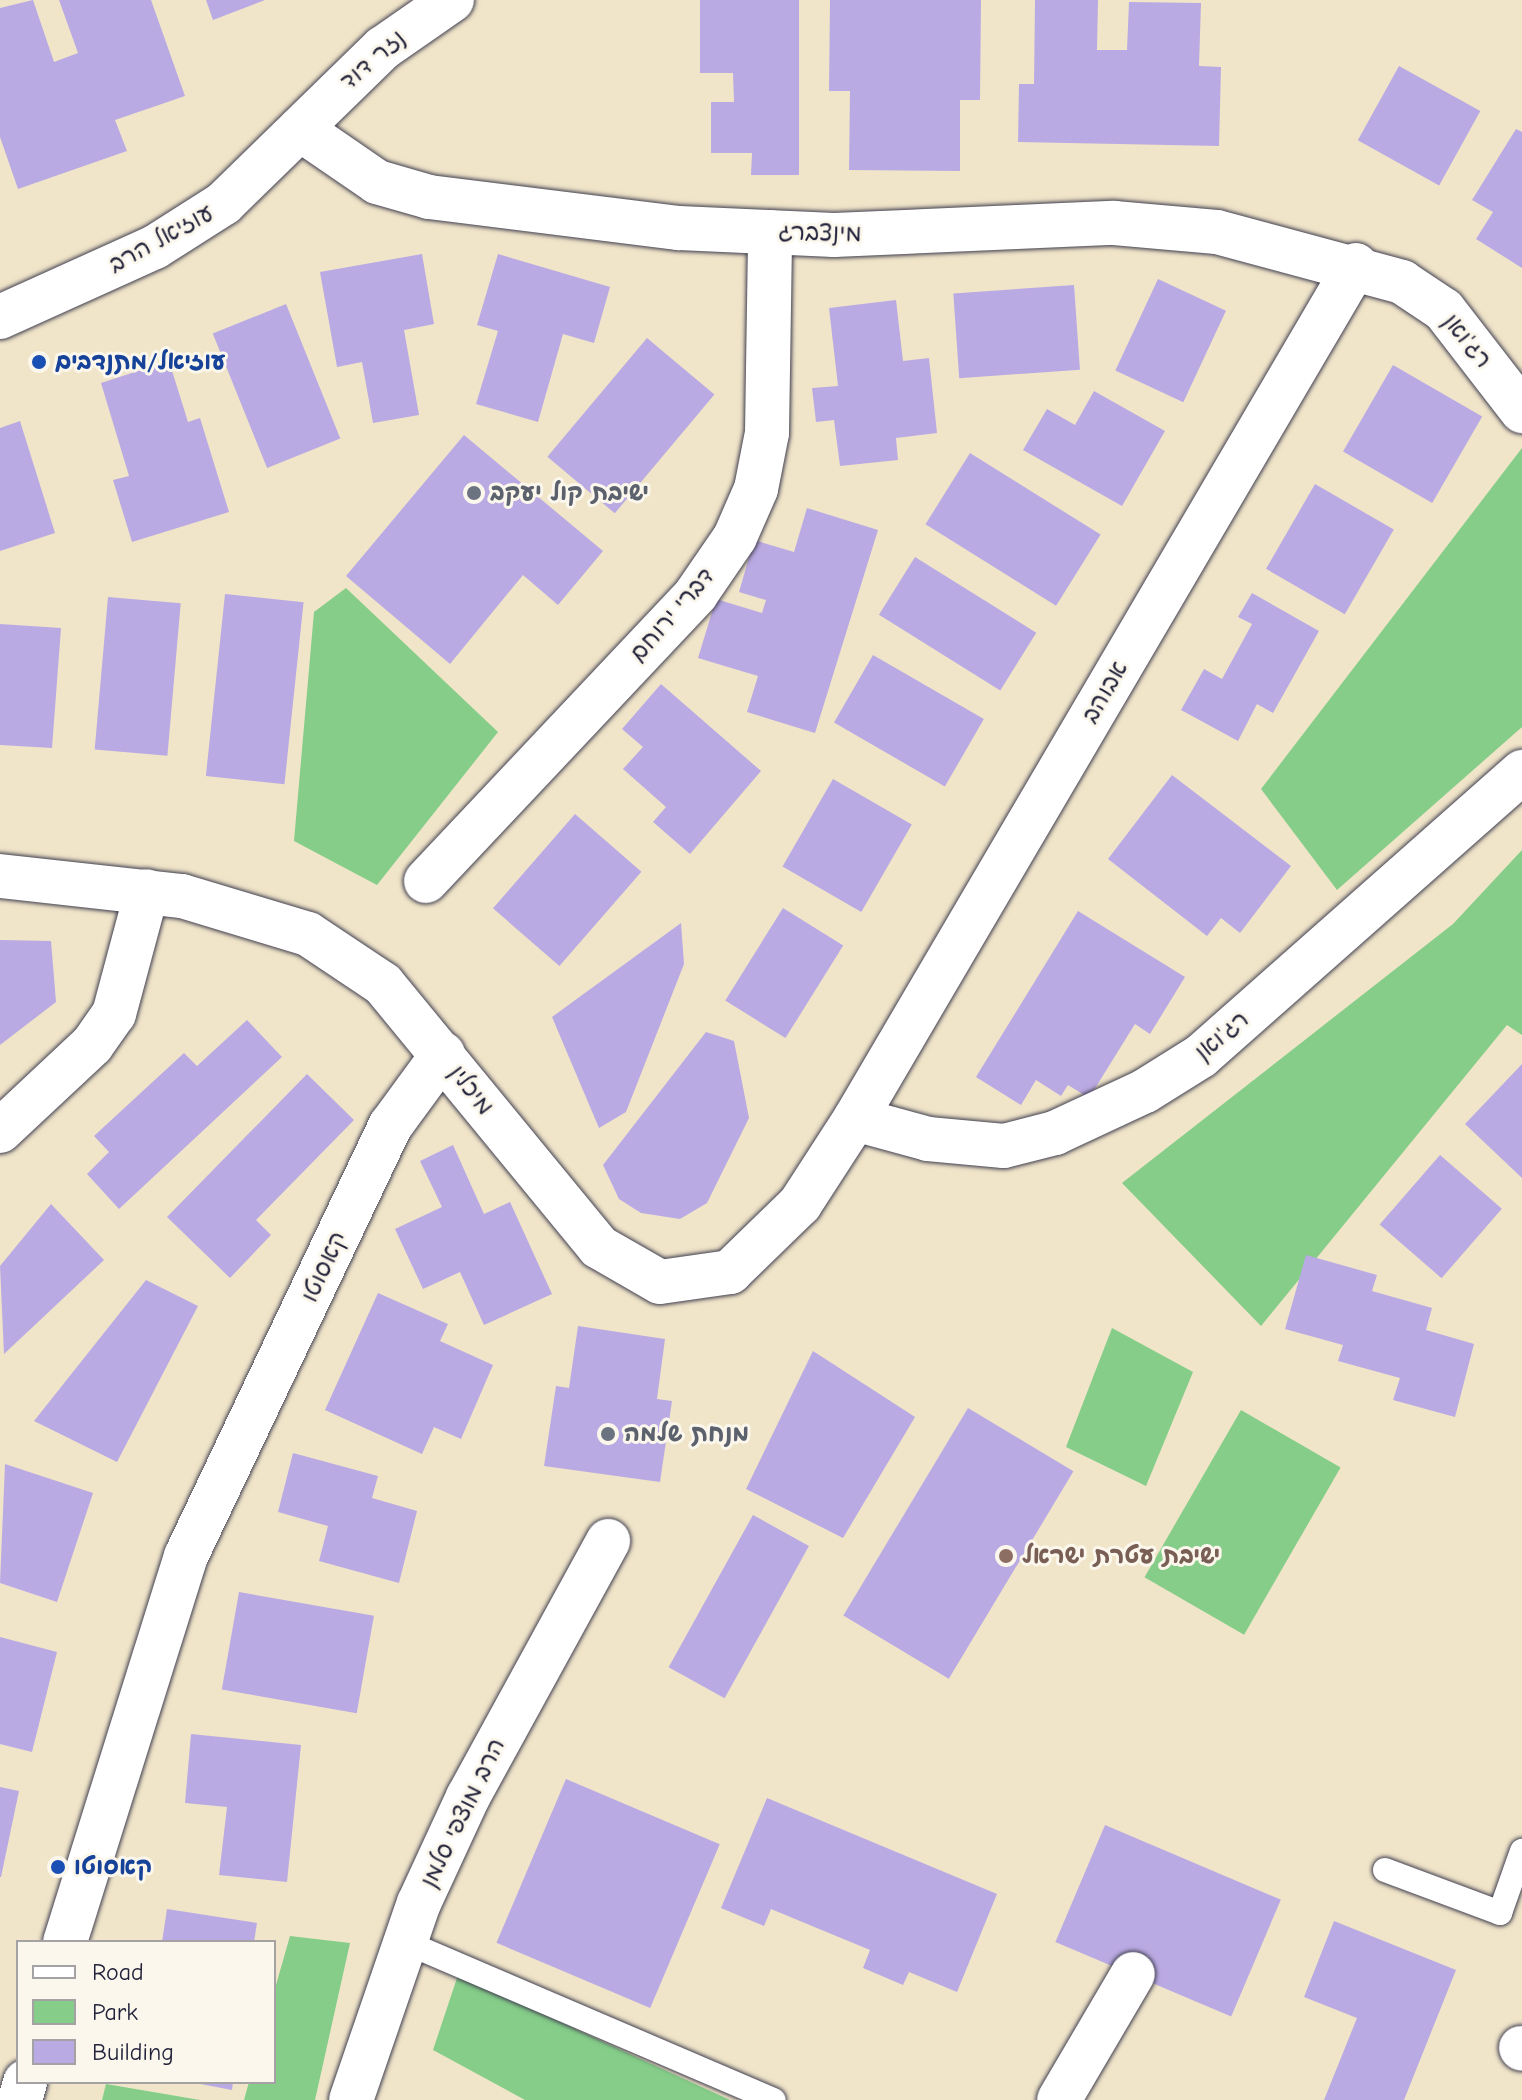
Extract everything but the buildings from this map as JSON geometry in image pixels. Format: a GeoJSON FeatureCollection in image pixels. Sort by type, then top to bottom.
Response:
{"type":"FeatureCollection","features":[{"type":"Feature","properties":{"kind":"street","name":"נזר דוד"},"geometry":{"type":"LineString","coordinates":[[300,129],[383,48],[452,0]]}},
{"type":"Feature","properties":{"kind":"street","name":"מינצברג"},"geometry":{"type":"LineString","coordinates":[[300,129],[377,182],[429,197],[679,228],[770,232],[1114,223],[1217,232],[1356,265]]}},
{"type":"Feature","properties":{"kind":"street","name":"עוזיאל הרב"},"geometry":{"type":"LineString","coordinates":[[0,317],[155,247],[224,203],[300,129]]}},
{"type":"Feature","properties":{"kind":"street","name":"דברי ירוחם"},"geometry":{"type":"LineString","coordinates":[[426,881],[696,594],[735,537],[756,489],[767,433],[770,232]]}},
{"type":"Feature","properties":{"kind":"street","name":"רג'ואן"},"geometry":{"type":"LineString","coordinates":[[1356,265],[1402,282],[1444,310],[1522,411]]}},
{"type":"Feature","properties":{"kind":"street","name":"אבוהב"},"geometry":{"type":"LineString","coordinates":[[855,1119],[1356,265]]}},
{"type":"Feature","properties":{"kind":"street","name":"רג'ואן"},"geometry":{"type":"LineString","coordinates":[[855,1119],[928,1139],[1004,1146],[1055,1133],[1145,1091],[1201,1056],[1522,772]]}},
{"type":"Feature","properties":{"kind":"street","name":"מיכלין"},"geometry":{"type":"LineString","coordinates":[[0,876],[147,891],[308,934],[383,984],[599,1247],[660,1282],[696,1282],[741,1263],[800,1204],[855,1119]]}},
{"type":"Feature","properties":{"kind":"street"},"geometry":{"type":"LineString","coordinates":[[0,1131],[92,1045],[114,1014],[147,891]]}},
{"type":"Feature","properties":{"kind":"street","name":"קאסוטו"},"geometry":{"type":"LineString","coordinates":[[66,1940],[186,1556],[391,1125],[443,1054]]}},
{"type":"Feature","properties":{"kind":"street","name":"הרב מוצפי סלמן"},"geometry":{"type":"LineString","coordinates":[[351,2100],[405,1942],[468,1797],[608,1541]]}},
{"type":"Feature","properties":{"kind":"street"},"geometry":{"type":"LineString","coordinates":[[1059,2100],[1133,1974]]}},
{"type":"Feature","properties":{"kind":"lane"},"geometry":{"type":"LineString","coordinates":[[1385,1870],[1500,1913],[1522,1851]]}},
{"type":"Feature","properties":{"kind":"lane"},"geometry":{"type":"LineString","coordinates":[[405,1942],[774,2100]]}},
{"type":"Feature","properties":{"kind":"green space"},"geometry":{"type":"Polygon","coordinates":[[[1522,448],[1522,727],[1337,890],[1261,789],[1522,448]]]}},
{"type":"Feature","properties":{"kind":"green space"},"geometry":{"type":"Polygon","coordinates":[[[346,588],[498,732],[377,885],[294,841],[314,612],[346,588]]]}},
{"type":"Feature","properties":{"kind":"green space"},"geometry":{"type":"Polygon","coordinates":[[[1522,850],[1522,1035],[1507,1025],[1261,1326],[1122,1183],[1453,924],[1522,850]]]}},
{"type":"Feature","properties":{"kind":"green space"},"geometry":{"type":"Polygon","coordinates":[[[1112,1328],[1193,1372],[1146,1486],[1066,1447],[1112,1328]]]}},
{"type":"Feature","properties":{"kind":"green space"},"geometry":{"type":"Polygon","coordinates":[[[1241,1410],[1341,1468],[1244,1635],[1144,1577],[1241,1410]]]}},
{"type":"Feature","properties":{"kind":"green space"},"geometry":{"type":"Polygon","coordinates":[[[290,1936],[350,1943],[315,2100],[244,2100],[248,2084],[276,2084],[276,1985],[290,1936]]]}},
{"type":"Feature","properties":{"kind":"green space"},"geometry":{"type":"Polygon","coordinates":[[[458,1975],[730,2100],[525,2100],[433,2050],[458,1975]]]}},
{"type":"Feature","properties":{"kind":"green space"},"geometry":{"type":"Polygon","coordinates":[[[106,2084],[200,2100],[102,2100],[106,2084]]]}},
{"type":"Feature","properties":{"kind":"place","name":"עוזיאל/מתנדבים"},"geometry":{"type":"Point","coordinates":[39,362]}},
{"type":"Feature","properties":{"kind":"place","name":"ישיבת קול יעקב"},"geometry":{"type":"Point","coordinates":[474,493]}},
{"type":"Feature","properties":{"kind":"place","name":"מנחת שלמה"},"geometry":{"type":"Point","coordinates":[608,1434]}},
{"type":"Feature","properties":{"kind":"place","name":"ישיבת עטרת ישראל"},"geometry":{"type":"Point","coordinates":[1006,1556]}},
{"type":"Feature","properties":{"kind":"place","name":"קאסוטו"},"geometry":{"type":"Point","coordinates":[58,1867]}}]}
